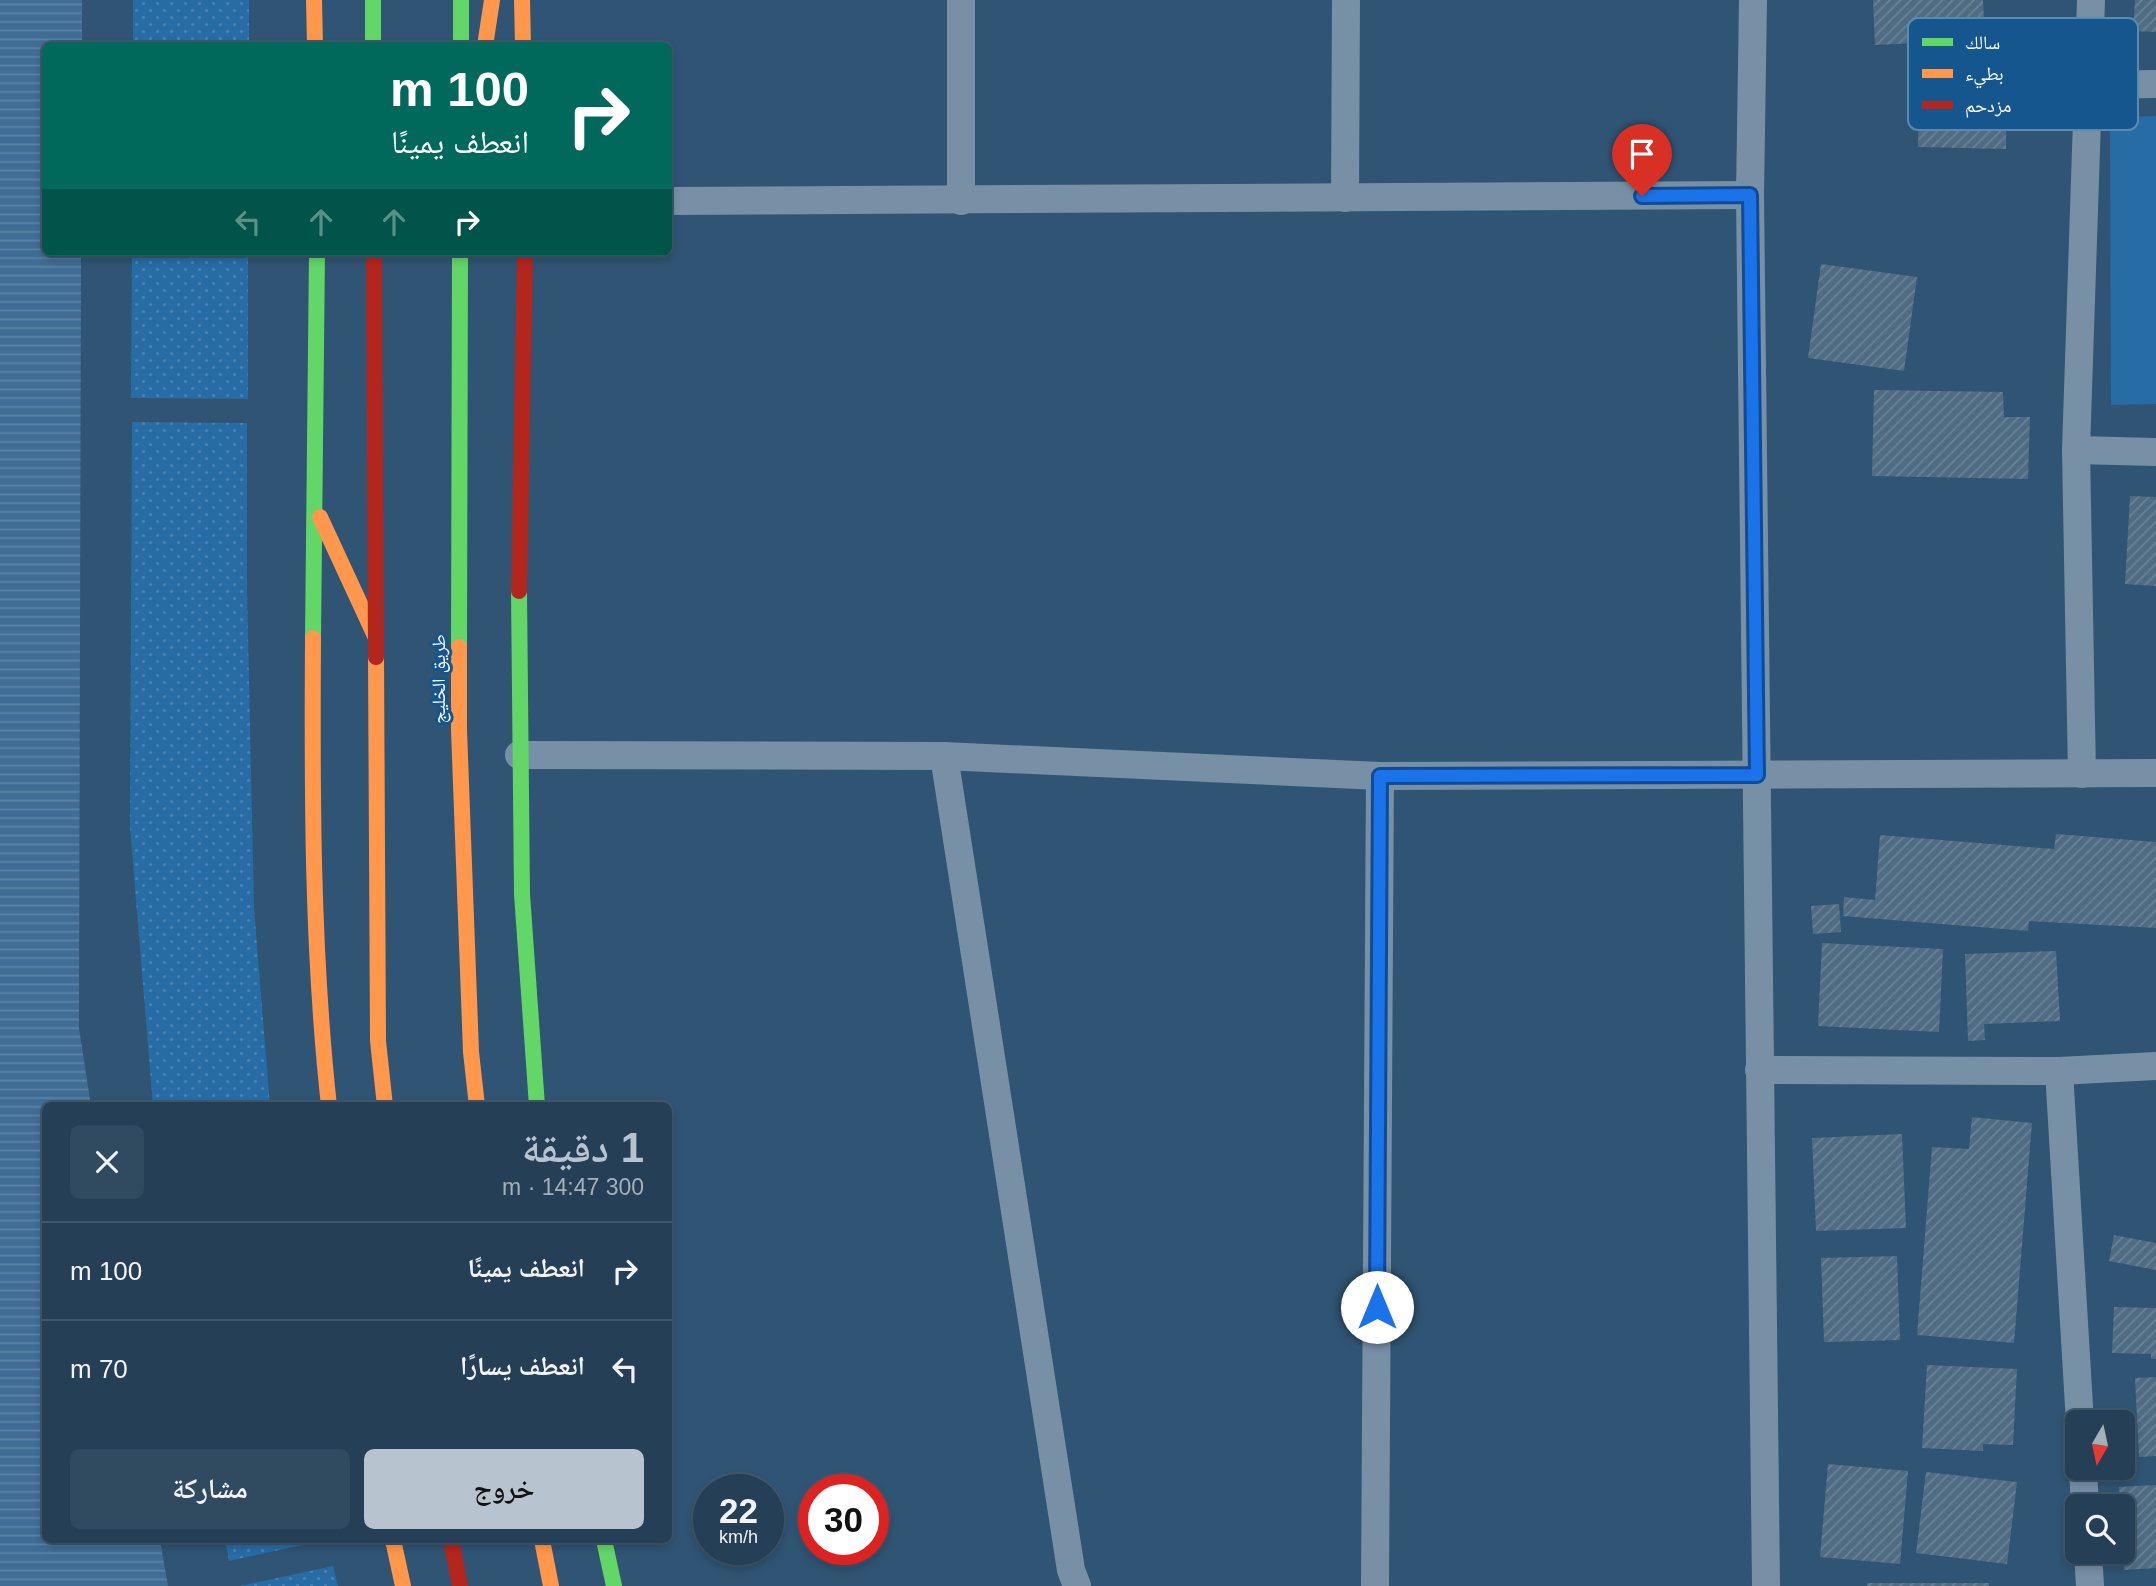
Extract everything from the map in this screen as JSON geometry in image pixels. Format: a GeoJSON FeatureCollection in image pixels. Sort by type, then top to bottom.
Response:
{"type":"FeatureCollection","features":[{"type":"Feature","properties":{"kind":"main road"},"geometry":{"type":"LineString","coordinates":[[314,0],[315,42]]}},
{"type":"Feature","properties":{"kind":"main road"},"geometry":{"type":"LineString","coordinates":[[373,0],[373,42]]}},
{"type":"Feature","properties":{"kind":"main road"},"geometry":{"type":"LineString","coordinates":[[461,0],[461,42]]}},
{"type":"Feature","properties":{"kind":"main road"},"geometry":{"type":"LineString","coordinates":[[486,42],[492,0]]}},
{"type":"Feature","properties":{"kind":"main road"},"geometry":{"type":"LineString","coordinates":[[511,0],[522,26]]}},
{"type":"Feature","properties":{"kind":"main road"},"geometry":{"type":"LineString","coordinates":[[522,0],[523,42]]}},
{"type":"Feature","properties":{"kind":"main road"},"geometry":{"type":"LineString","coordinates":[[317,256],[312,757],[322,1041],[329,1102]]}},
{"type":"Feature","properties":{"kind":"main road"},"geometry":{"type":"LineString","coordinates":[[374,256],[378,1041],[386,1102]]}},
{"type":"Feature","properties":{"kind":"main road","name":"طريق الخليج"},"geometry":{"type":"LineString","coordinates":[[460,256],[459,730],[471,1052],[477,1102]]}},
{"type":"Feature","properties":{"kind":"main road"},"geometry":{"type":"LineString","coordinates":[[525,256],[519,755],[528,1027],[537,1102]]}},
{"type":"Feature","properties":{"kind":"main road"},"geometry":{"type":"LineString","coordinates":[[315,505],[375,636]]}},
{"type":"Feature","properties":{"kind":"main road"},"geometry":{"type":"LineString","coordinates":[[394,1543],[403,1586]]}},
{"type":"Feature","properties":{"kind":"main road"},"geometry":{"type":"LineString","coordinates":[[452,1543],[460,1586]]}},
{"type":"Feature","properties":{"kind":"main road"},"geometry":{"type":"LineString","coordinates":[[543,1543],[551,1586]]}},
{"type":"Feature","properties":{"kind":"main road"},"geometry":{"type":"LineString","coordinates":[[605,1543],[614,1586]]}},
{"type":"Feature","properties":{"kind":"street"},"geometry":{"type":"LineString","coordinates":[[961,0],[961,201]]}},
{"type":"Feature","properties":{"kind":"street"},"geometry":{"type":"LineString","coordinates":[[1345,198],[1346,0]]}},
{"type":"Feature","properties":{"kind":"street"},"geometry":{"type":"LineString","coordinates":[[1753,0],[1750,195],[1766,1586]]}},
{"type":"Feature","properties":{"kind":"street"},"geometry":{"type":"LineString","coordinates":[[2090,18],[2091,0]]}},
{"type":"Feature","properties":{"kind":"street"},"geometry":{"type":"LineString","coordinates":[[2138,84],[2156,84]]}},
{"type":"Feature","properties":{"kind":"street"},"geometry":{"type":"LineString","coordinates":[[2082,774],[2076,450],[2087,130]]}},
{"type":"Feature","properties":{"kind":"street"},"geometry":{"type":"LineString","coordinates":[[672,201],[1750,195]]}},
{"type":"Feature","properties":{"kind":"street"},"geometry":{"type":"LineString","coordinates":[[2076,450],[2156,452]]}},
{"type":"Feature","properties":{"kind":"street"},"geometry":{"type":"LineString","coordinates":[[519,755],[944,756],[1380,776],[2156,773]]}},
{"type":"Feature","properties":{"kind":"street"},"geometry":{"type":"LineString","coordinates":[[944,756],[1071,1570],[1077,1586]]}},
{"type":"Feature","properties":{"kind":"street"},"geometry":{"type":"LineString","coordinates":[[1375,1586],[1380,776]]}},
{"type":"Feature","properties":{"kind":"street"},"geometry":{"type":"LineString","coordinates":[[1759,1070],[2059,1071],[2156,1066]]}},
{"type":"Feature","properties":{"kind":"street"},"geometry":{"type":"LineString","coordinates":[[2059,1071],[2079,1410]]}},
{"type":"Feature","properties":{"kind":"street"},"geometry":{"type":"LineString","coordinates":[[2089,1564],[2090,1586]]}},
{"type":"Feature","properties":{"kind":"shaded area"},"geometry":{"type":"Polygon","coordinates":[[[0,0],[82,0],[82,42],[42,42],[42,256],[81,256],[79,1028],[90,1102],[42,1102],[42,1543],[161,1543],[168,1586],[0,1586],[0,0]]]}},
{"type":"Feature","properties":{"kind":"shaded area"},"geometry":{"type":"Polygon","coordinates":[[[133,0],[249,0],[249,42],[133,42],[133,0]]]}},
{"type":"Feature","properties":{"kind":"shaded area"},"geometry":{"type":"Polygon","coordinates":[[[2138,116],[2156,116],[2156,404],[2111,405],[2110,130],[2138,130],[2138,116]]]}},
{"type":"Feature","properties":{"kind":"shaded area"},"geometry":{"type":"Polygon","coordinates":[[[132,256],[248,256],[248,399],[131,398],[132,256]]]}},
{"type":"Feature","properties":{"kind":"shaded area"},"geometry":{"type":"Polygon","coordinates":[[[132,422],[247,423],[247,590],[254,908],[270,1102],[153,1102],[130,827],[132,422]]]}},
{"type":"Feature","properties":{"kind":"shaded area"},"geometry":{"type":"Polygon","coordinates":[[[226,1543],[311,1543],[229,1561],[226,1543]]]}},
{"type":"Feature","properties":{"kind":"shaded area"},"geometry":{"type":"Polygon","coordinates":[[[333,1566],[338,1586],[240,1586],[333,1566]]]}},
{"type":"Feature","properties":{"kind":"building"},"geometry":{"type":"Polygon","coordinates":[[[1873,0],[1983,0],[1984,18],[1908,18],[1908,44],[1875,45],[1873,0]]]}},
{"type":"Feature","properties":{"kind":"building"},"geometry":{"type":"Polygon","coordinates":[[[2135,0],[2156,0],[2156,32],[2138,31],[2138,18],[2134,18],[2135,0]]]}},
{"type":"Feature","properties":{"kind":"building"},"geometry":{"type":"Polygon","coordinates":[[[1918,130],[2006,130],[2006,149],[1918,147],[1918,130]]]}},
{"type":"Feature","properties":{"kind":"building"},"geometry":{"type":"Polygon","coordinates":[[[1821,264],[1917,277],[1904,371],[1808,358],[1821,264]]]}},
{"type":"Feature","properties":{"kind":"building"},"geometry":{"type":"Polygon","coordinates":[[[1874,390],[2003,392],[2004,417],[2030,417],[2028,479],[1872,476],[1874,390]]]}},
{"type":"Feature","properties":{"kind":"building"},"geometry":{"type":"Polygon","coordinates":[[[2130,496],[2156,497],[2156,586],[2125,584],[2130,496]]]}},
{"type":"Feature","properties":{"kind":"building"},"geometry":{"type":"Polygon","coordinates":[[[2056,834],[2156,842],[2156,928],[2029,921],[2028,931],[1843,916],[1844,897],[1875,900],[1880,835],[2054,849],[2056,834]]]}},
{"type":"Feature","properties":{"kind":"building"},"geometry":{"type":"Polygon","coordinates":[[[1839,904],[1841,932],[1813,934],[1811,906],[1839,904]]]}},
{"type":"Feature","properties":{"kind":"building"},"geometry":{"type":"Polygon","coordinates":[[[1822,943],[1943,949],[1939,1032],[1818,1026],[1822,943]]]}},
{"type":"Feature","properties":{"kind":"building"},"geometry":{"type":"Polygon","coordinates":[[[2056,951],[2060,1021],[1984,1024],[1985,1040],[1968,1041],[1965,954],[2056,951]]]}},
{"type":"Feature","properties":{"kind":"building"},"geometry":{"type":"Polygon","coordinates":[[[1972,1117],[2032,1123],[2014,1343],[1917,1335],[1932,1147],[1969,1149],[1972,1117]]]}},
{"type":"Feature","properties":{"kind":"building"},"geometry":{"type":"Polygon","coordinates":[[[1902,1134],[1906,1228],[1816,1231],[1812,1138],[1902,1134]]]}},
{"type":"Feature","properties":{"kind":"building"},"geometry":{"type":"Polygon","coordinates":[[[2114,1235],[2156,1243],[2156,1270],[2109,1261],[2114,1235]]]}},
{"type":"Feature","properties":{"kind":"building"},"geometry":{"type":"Polygon","coordinates":[[[1897,1256],[1900,1340],[1824,1342],[1821,1258],[1897,1256]]]}},
{"type":"Feature","properties":{"kind":"building"},"geometry":{"type":"Polygon","coordinates":[[[2114,1307],[2156,1308],[2156,1359],[2151,1359],[2151,1354],[2112,1353],[2114,1307]]]}},
{"type":"Feature","properties":{"kind":"building"},"geometry":{"type":"Polygon","coordinates":[[[1927,1365],[2017,1369],[2013,1445],[1983,1444],[1983,1451],[1922,1448],[1927,1365]]]}},
{"type":"Feature","properties":{"kind":"building"},"geometry":{"type":"Polygon","coordinates":[[[2156,1377],[2156,1456],[2139,1457],[2135,1378],[2156,1377]]]}},
{"type":"Feature","properties":{"kind":"building"},"geometry":{"type":"Polygon","coordinates":[[[1828,1464],[1908,1471],[1900,1564],[1820,1557],[1828,1464]]]}},
{"type":"Feature","properties":{"kind":"building"},"geometry":{"type":"Polygon","coordinates":[[[1926,1472],[2017,1482],[2007,1564],[1916,1553],[1926,1472]]]}},
{"type":"Feature","properties":{"kind":"building"},"geometry":{"type":"Polygon","coordinates":[[[2156,1485],[2156,1568],[2124,1570],[2124,1564],[2135,1564],[2135,1494],[2119,1494],[2119,1487],[2156,1485]]]}},
{"type":"Feature","properties":{"kind":"building"},"geometry":{"type":"Polygon","coordinates":[[[1867,1583],[1989,1583],[1989,1586],[1867,1586],[1867,1583]]]}},
{"type":"Feature","properties":{"kind":"traffic: fast"},"geometry":{"type":"LineString","coordinates":[[373,0],[373,42]]}},
{"type":"Feature","properties":{"kind":"traffic: fast"},"geometry":{"type":"LineString","coordinates":[[461,0],[461,42]]}},
{"type":"Feature","properties":{"kind":"traffic: fast"},"geometry":{"type":"LineString","coordinates":[[313,638],[317,256]]}},
{"type":"Feature","properties":{"kind":"traffic: fast"},"geometry":{"type":"LineString","coordinates":[[459,647],[460,256]]}},
{"type":"Feature","properties":{"kind":"traffic: fast"},"geometry":{"type":"LineString","coordinates":[[519,591],[522,894],[537,1102]]}},
{"type":"Feature","properties":{"kind":"traffic: fast"},"geometry":{"type":"LineString","coordinates":[[605,1543],[614,1586]]}},
{"type":"Feature","properties":{"kind":"traffic: slow"},"geometry":{"type":"LineString","coordinates":[[314,0],[315,42]]}},
{"type":"Feature","properties":{"kind":"traffic: slow"},"geometry":{"type":"LineString","coordinates":[[486,42],[492,0]]}},
{"type":"Feature","properties":{"kind":"traffic: slow"},"geometry":{"type":"LineString","coordinates":[[522,0],[523,42]]}},
{"type":"Feature","properties":{"kind":"traffic: slow"},"geometry":{"type":"LineString","coordinates":[[320,517],[375,636]]}},
{"type":"Feature","properties":{"kind":"traffic: slow"},"geometry":{"type":"LineString","coordinates":[[313,638],[316,931],[329,1102]]}},
{"type":"Feature","properties":{"kind":"traffic: slow"},"geometry":{"type":"LineString","coordinates":[[459,647],[459,730],[471,1052],[477,1102]]}},
{"type":"Feature","properties":{"kind":"traffic: slow"},"geometry":{"type":"LineString","coordinates":[[376,657],[378,1041],[385,1102]]}},
{"type":"Feature","properties":{"kind":"traffic: slow"},"geometry":{"type":"LineString","coordinates":[[394,1543],[403,1586]]}},
{"type":"Feature","properties":{"kind":"traffic: slow"},"geometry":{"type":"LineString","coordinates":[[543,1543],[551,1586]]}},
{"type":"Feature","properties":{"kind":"traffic: jam"},"geometry":{"type":"LineString","coordinates":[[374,256],[376,657]]}},
{"type":"Feature","properties":{"kind":"traffic: jam"},"geometry":{"type":"LineString","coordinates":[[519,591],[525,256]]}},
{"type":"Feature","properties":{"kind":"traffic: jam"},"geometry":{"type":"LineString","coordinates":[[452,1543],[460,1586]]}},
{"type":"Feature","properties":{"kind":"route"},"geometry":{"type":"LineString","coordinates":[[1377,1307],[1380,776],[1757,775],[1750,195],[1642,196]]}}]}
